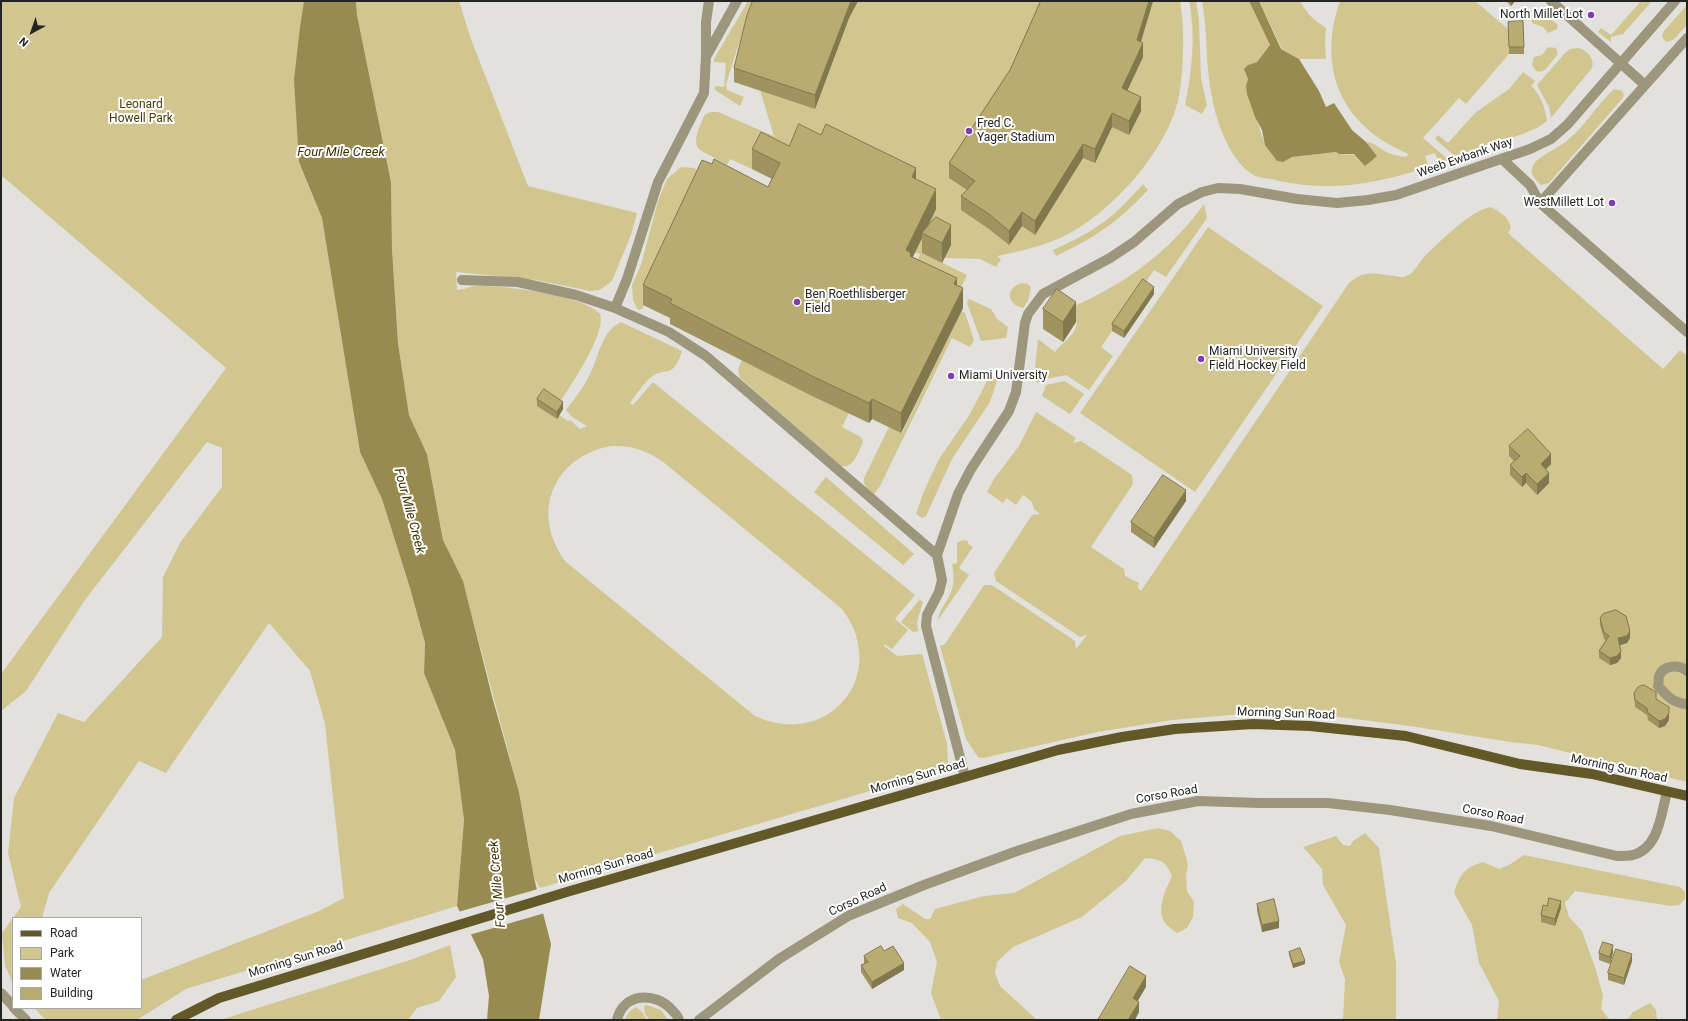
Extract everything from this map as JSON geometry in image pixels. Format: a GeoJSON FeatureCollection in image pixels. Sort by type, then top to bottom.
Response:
{"type":"FeatureCollection","features":[{"type":"Feature","properties":{"kind":"main road","name":"Morning Sun Road"},"geometry":{"type":"LineString","coordinates":[[176,1020],[219,998],[440,929],[570,891],[1058,750],[1122,737],[1175,729],[1254,724],[1310,726],[1406,736],[1520,764],[1592,774],[1687,796]]}},
{"type":"Feature","properties":{"kind":"street"},"geometry":{"type":"LineString","coordinates":[[615,308],[627,279],[658,182],[704,93],[706,22],[709,1]]}},
{"type":"Feature","properties":{"kind":"street"},"geometry":{"type":"LineString","coordinates":[[706,56],[737,1]]}},
{"type":"Feature","properties":{"kind":"street"},"geometry":{"type":"LineString","coordinates":[[1551,1],[1645,85]]}},
{"type":"Feature","properties":{"kind":"street","name":"Weeb Ewbank Way"},"geometry":{"type":"LineString","coordinates":[[937,555],[958,494],[970,469],[1008,411],[1016,392],[1025,323],[1028,314],[1043,294],[1110,258],[1134,242],[1178,204],[1202,192],[1218,188],[1233,188],[1297,199],[1337,203],[1368,200],[1396,195],[1502,160],[1530,149],[1551,139],[1567,125],[1675,1]]}},
{"type":"Feature","properties":{"kind":"street"},"geometry":{"type":"LineString","coordinates":[[1540,203],[1687,38]]}},
{"type":"Feature","properties":{"kind":"street"},"geometry":{"type":"LineString","coordinates":[[1502,160],[1530,185],[1540,203],[1687,332]]}},
{"type":"Feature","properties":{"kind":"street"},"geometry":{"type":"LineString","coordinates":[[462,280],[518,282],[576,295],[615,308],[669,332],[706,356],[937,555],[942,580],[939,592],[927,615],[926,626],[965,777]]}},
{"type":"Feature","properties":{"kind":"street"},"geometry":{"type":"LineString","coordinates":[[1687,671],[1684,668],[1664,668],[1659,675],[1658,686],[1667,696],[1678,703],[1687,704]]}},
{"type":"Feature","properties":{"kind":"street","name":"Corso Road"},"geometry":{"type":"LineString","coordinates":[[699,1020],[779,959],[848,916],[924,884],[1017,851],[1131,814],[1198,801],[1328,803],[1390,810],[1491,826],[1617,856],[1633,855],[1649,845],[1656,832],[1667,792]]}},
{"type":"Feature","properties":{"kind":"street"},"geometry":{"type":"LineString","coordinates":[[1,993],[12,1005]]}},
{"type":"Feature","properties":{"kind":"street"},"geometry":{"type":"LineString","coordinates":[[616,1020],[618,1013],[627,1003],[640,997],[656,998],[668,1006],[679,1020]]}},
{"type":"Feature","properties":{"kind":"street"},"geometry":{"type":"LineString","coordinates":[[16,1009],[26,1020]]}},
{"type":"Feature","properties":{"kind":"green space","name":"Leonard Howell Park"},"geometry":{"type":"Polygon","coordinates":[[[1,1],[304,1],[300,27],[299,162],[322,218],[360,452],[382,499],[410,588],[425,643],[424,673],[455,750],[464,820],[457,906],[186,989],[137,1020],[46,1020],[35,1009],[142,1009],[142,980],[319,911],[344,898],[325,724],[310,671],[269,623],[166,773],[139,761],[49,893],[42,917],[14,917],[21,907],[8,853],[14,798],[58,713],[84,722],[162,637],[163,577],[180,543],[222,487],[222,448],[207,442],[85,600],[26,691],[1,711],[1,674],[226,368],[1,175],[1,1]]]}},
{"type":"Feature","properties":{"kind":"green space"},"geometry":{"type":"Polygon","coordinates":[[[356,1],[459,1],[471,39],[528,186],[637,213],[631,235],[612,281],[600,290],[590,291],[536,280],[456,272],[457,290],[475,286],[487,286],[541,292],[577,301],[591,307],[600,314],[601,323],[593,347],[558,405],[559,415],[568,421],[570,420],[580,429],[587,426],[572,417],[566,410],[585,383],[601,345],[614,326],[621,322],[682,351],[672,370],[660,373],[649,379],[630,403],[633,405],[653,382],[915,595],[895,619],[908,630],[892,649],[884,644],[884,646],[897,656],[922,654],[947,743],[948,766],[945,769],[540,888],[534,878],[519,792],[466,594],[443,540],[427,454],[409,415],[398,343],[392,249],[391,182],[357,15],[356,1]],[[611,446],[591,452],[574,462],[561,475],[553,490],[549,507],[550,525],[555,544],[566,562],[755,716],[782,724],[807,723],[828,714],[845,700],[856,680],[859,658],[855,634],[842,609],[662,461],[650,454],[632,447],[611,446]]]}},
{"type":"Feature","properties":{"kind":"green space"},"geometry":{"type":"Polygon","coordinates":[[[748,1],[755,1],[742,34],[726,84],[727,90],[744,97],[740,106],[715,90],[715,86],[724,87],[726,63],[714,62],[714,59],[748,1]]]}},
{"type":"Feature","properties":{"kind":"green space","name":"Fred C. Yager Stadium"},"geometry":{"type":"Polygon","coordinates":[[[759,1],[1180,1],[1183,24],[1183,51],[1182,78],[1178,101],[1161,142],[1132,182],[1096,216],[1077,229],[1058,239],[1020,251],[997,256],[1001,259],[996,267],[980,259],[947,258],[927,255],[967,275],[956,298],[910,276],[920,254],[910,252],[761,152],[752,169],[730,159],[727,165],[700,150],[697,146],[696,138],[704,116],[711,112],[718,112],[774,136],[760,90],[734,82],[747,29],[759,1]]]}},
{"type":"Feature","properties":{"kind":"green space"},"geometry":{"type":"Polygon","coordinates":[[[1189,1],[1196,1],[1199,20],[1201,78],[1207,105],[1202,114],[1185,105],[1190,79],[1193,40],[1189,1]]]}},
{"type":"Feature","properties":{"kind":"green space"},"geometry":{"type":"Polygon","coordinates":[[[1202,1],[1249,1],[1270,45],[1257,62],[1248,65],[1245,72],[1248,79],[1246,86],[1263,139],[1277,161],[1283,162],[1292,157],[1336,152],[1339,154],[1377,156],[1366,142],[1374,144],[1386,152],[1394,155],[1406,157],[1409,154],[1386,142],[1367,128],[1351,112],[1340,93],[1334,72],[1331,50],[1333,26],[1340,1],[1475,1],[1508,29],[1509,54],[1466,104],[1459,98],[1423,138],[1449,160],[1439,163],[1435,153],[1425,156],[1429,167],[1390,178],[1353,185],[1315,186],[1295,184],[1255,176],[1235,157],[1224,138],[1214,106],[1208,73],[1202,1]]]}},
{"type":"Feature","properties":{"kind":"green space"},"geometry":{"type":"Polygon","coordinates":[[[1259,1],[1300,1],[1305,10],[1326,28],[1326,59],[1299,59],[1282,49],[1259,1]]]}},
{"type":"Feature","properties":{"kind":"green space"},"geometry":{"type":"Polygon","coordinates":[[[1641,1],[1652,1],[1623,34],[1611,37],[1611,42],[1598,32],[1601,28],[1611,35],[1641,1]]]}},
{"type":"Feature","properties":{"kind":"green space"},"geometry":{"type":"Polygon","coordinates":[[[1687,5],[1687,25],[1673,40],[1666,42],[1662,37],[1663,32],[1687,5]]]}},
{"type":"Feature","properties":{"kind":"green space"},"geometry":{"type":"Polygon","coordinates":[[[1538,9],[1558,25],[1557,29],[1548,33],[1543,27],[1532,23],[1531,11],[1538,9]]]}},
{"type":"Feature","properties":{"kind":"green space"},"geometry":{"type":"Polygon","coordinates":[[[1548,47],[1556,48],[1558,54],[1545,70],[1539,72],[1535,70],[1532,65],[1534,57],[1542,55],[1548,47]]]}},
{"type":"Feature","properties":{"kind":"green space"},"geometry":{"type":"Polygon","coordinates":[[[1579,48],[1590,55],[1593,64],[1592,68],[1551,118],[1549,107],[1537,85],[1566,52],[1570,49],[1579,48]]]}},
{"type":"Feature","properties":{"kind":"green space"},"geometry":{"type":"Polygon","coordinates":[[[1523,72],[1535,81],[1531,86],[1542,102],[1547,121],[1537,128],[1525,133],[1456,157],[1435,139],[1438,135],[1448,143],[1475,113],[1509,89],[1523,72]]]}},
{"type":"Feature","properties":{"kind":"green space"},"geometry":{"type":"Polygon","coordinates":[[[1614,89],[1622,91],[1624,96],[1622,99],[1549,183],[1541,185],[1532,173],[1532,167],[1536,161],[1571,137],[1614,89]]]}},
{"type":"Feature","properties":{"kind":"green space"},"geometry":{"type":"Polygon","coordinates":[[[681,167],[694,168],[705,175],[644,305],[642,309],[638,310],[633,300],[632,285],[641,265],[658,201],[667,179],[681,167]]]}},
{"type":"Feature","properties":{"kind":"green space"},"geometry":{"type":"Polygon","coordinates":[[[1143,184],[1148,190],[1127,211],[1095,235],[1056,256],[1053,250],[1080,237],[1105,221],[1143,184]]]}},
{"type":"Feature","properties":{"kind":"green space"},"geometry":{"type":"Polygon","coordinates":[[[1204,204],[1207,218],[1166,277],[1154,270],[1101,347],[1113,356],[1089,390],[1066,375],[1046,379],[1037,383],[1034,378],[1038,339],[1055,352],[1071,335],[1076,327],[1077,322],[1066,310],[1106,290],[1142,267],[1175,239],[1204,204]]]}},
{"type":"Feature","properties":{"kind":"green space"},"geometry":{"type":"Polygon","coordinates":[[[1491,207],[1501,213],[1510,224],[1511,228],[1508,233],[1663,369],[1680,350],[1687,356],[1687,782],[1538,745],[1339,717],[1288,714],[1242,714],[1172,720],[1098,732],[983,758],[978,757],[966,739],[940,646],[945,644],[984,585],[992,585],[1075,641],[1076,649],[1087,635],[1080,637],[996,581],[994,573],[1032,515],[1040,514],[1034,509],[1032,502],[1023,495],[1016,505],[1006,498],[1003,503],[987,492],[994,479],[1019,446],[1036,412],[1076,438],[1073,443],[1081,441],[1132,475],[1133,484],[1091,547],[1124,569],[1125,576],[1139,583],[1138,588],[1141,591],[1349,283],[1365,274],[1401,277],[1409,275],[1414,271],[1423,258],[1455,228],[1474,214],[1491,207]]]}},
{"type":"Feature","properties":{"kind":"green space","name":"Miami University Field Hockey Field"},"geometry":{"type":"Polygon","coordinates":[[[1208,227],[1323,306],[1195,492],[1080,413],[1208,227]]]}},
{"type":"Feature","properties":{"kind":"green space"},"geometry":{"type":"Polygon","coordinates":[[[1022,283],[1028,284],[1031,287],[1028,301],[1023,308],[1013,303],[1010,296],[1010,292],[1013,288],[1022,283]]]}},
{"type":"Feature","properties":{"kind":"green space"},"geometry":{"type":"Polygon","coordinates":[[[969,299],[991,309],[997,319],[1008,327],[1006,338],[981,341],[967,303],[969,299]]]}},
{"type":"Feature","properties":{"kind":"green space"},"geometry":{"type":"Polygon","coordinates":[[[961,311],[965,313],[974,340],[970,347],[952,338],[880,486],[874,494],[866,488],[864,478],[889,427],[902,433],[961,311]]]}},
{"type":"Feature","properties":{"kind":"green space"},"geometry":{"type":"Polygon","coordinates":[[[742,360],[835,407],[851,409],[842,427],[861,437],[863,442],[855,459],[849,465],[841,466],[740,378],[738,369],[742,360]]]}},
{"type":"Feature","properties":{"kind":"green space"},"geometry":{"type":"Polygon","coordinates":[[[990,375],[995,376],[997,381],[990,402],[952,459],[926,516],[922,518],[916,514],[924,491],[939,459],[970,414],[990,375]]]}},
{"type":"Feature","properties":{"kind":"green space"},"geometry":{"type":"Polygon","coordinates":[[[1065,381],[1084,394],[1070,414],[1042,396],[1046,385],[1065,381]]]}},
{"type":"Feature","properties":{"kind":"green space"},"geometry":{"type":"Polygon","coordinates":[[[826,477],[914,554],[903,565],[814,492],[826,477]]]}},
{"type":"Feature","properties":{"kind":"green space"},"geometry":{"type":"Polygon","coordinates":[[[963,540],[968,541],[968,544],[973,547],[959,568],[969,575],[938,620],[941,610],[951,592],[953,584],[954,576],[952,564],[957,563],[957,543],[963,540]]]}},
{"type":"Feature","properties":{"kind":"green space"},"geometry":{"type":"Polygon","coordinates":[[[920,599],[923,602],[917,622],[918,631],[913,632],[901,622],[920,599]]]}},
{"type":"Feature","properties":{"kind":"green space"},"geometry":{"type":"Polygon","coordinates":[[[1158,828],[1170,831],[1181,841],[1188,864],[1186,876],[1187,891],[1194,902],[1193,917],[1187,928],[1177,933],[1163,920],[1161,914],[1162,900],[1172,876],[1165,864],[1159,860],[1145,858],[1126,881],[1082,917],[1013,947],[997,962],[995,973],[1000,986],[1037,1020],[941,1020],[931,993],[937,962],[930,942],[912,923],[898,918],[896,909],[903,904],[925,919],[930,919],[935,909],[984,896],[1014,893],[1120,836],[1158,828]]]}},
{"type":"Feature","properties":{"kind":"green space"},"geometry":{"type":"Polygon","coordinates":[[[1365,833],[1379,848],[1396,963],[1396,1020],[1343,1020],[1345,979],[1339,962],[1346,925],[1323,885],[1322,869],[1303,847],[1336,836],[1343,845],[1350,846],[1353,841],[1365,833]]]}},
{"type":"Feature","properties":{"kind":"green space"},"geometry":{"type":"Polygon","coordinates":[[[1524,855],[1680,887],[1685,892],[1685,899],[1679,905],[1671,906],[1575,891],[1565,903],[1569,917],[1582,931],[1596,970],[1603,996],[1601,1009],[1610,1020],[1497,1020],[1499,1001],[1479,963],[1472,925],[1454,893],[1458,881],[1467,869],[1483,862],[1499,869],[1509,865],[1524,855]]]}},
{"type":"Feature","properties":{"kind":"green space"},"geometry":{"type":"Polygon","coordinates":[[[12,919],[12,982],[5,965],[2,933],[12,919]]]}},
{"type":"Feature","properties":{"kind":"green space"},"geometry":{"type":"Polygon","coordinates":[[[450,945],[456,977],[439,1001],[417,1008],[408,1020],[220,1020],[410,960],[450,945]]]}},
{"type":"Feature","properties":{"kind":"green space"},"geometry":{"type":"Polygon","coordinates":[[[1650,1003],[1656,1010],[1657,1020],[1627,1020],[1633,1012],[1650,1003]]]}},
{"type":"Feature","properties":{"kind":"green space"},"geometry":{"type":"Polygon","coordinates":[[[647,1005],[661,1010],[668,1020],[650,1020],[645,1014],[644,1006],[647,1005]]]}},
{"type":"Feature","properties":{"kind":"green space"},"geometry":{"type":"Polygon","coordinates":[[[636,1007],[642,1012],[647,1020],[624,1020],[630,1011],[636,1007]]]}},
{"type":"Feature","properties":{"kind":"water","name":"Four Mile Creek"},"geometry":{"type":"Polygon","coordinates":[[[304,1],[356,1],[357,15],[391,182],[392,249],[398,343],[409,415],[427,454],[443,540],[463,581],[493,700],[519,792],[534,878],[551,944],[539,1020],[487,1020],[489,996],[483,959],[457,906],[464,820],[455,750],[424,673],[425,643],[410,588],[382,499],[360,452],[322,218],[299,162],[294,80],[304,1]]]}},
{"type":"Feature","properties":{"kind":"water"},"geometry":{"type":"Polygon","coordinates":[[[1249,1],[1259,1],[1281,49],[1299,59],[1319,91],[1326,107],[1334,103],[1352,130],[1366,142],[1377,156],[1365,166],[1354,154],[1339,154],[1336,152],[1292,157],[1283,162],[1277,161],[1265,145],[1262,130],[1255,117],[1247,94],[1246,86],[1248,79],[1244,69],[1248,65],[1257,62],[1270,45],[1249,1]]]}},
{"type":"Feature","properties":{"kind":"pier"},"geometry":{"type":"Polygon","coordinates":[[[538,889],[545,913],[469,935],[458,912],[538,889]]]}},
{"type":"Feature","properties":{"kind":"building"},"geometry":{"type":"Polygon","coordinates":[[[753,1],[851,1],[815,95],[734,68],[747,15],[753,1]]]}},
{"type":"Feature","properties":{"kind":"building"},"geometry":{"type":"Polygon","coordinates":[[[1041,1],[1149,1],[1137,40],[1143,43],[1122,88],[1141,97],[1129,121],[1112,113],[1095,149],[1083,144],[1035,221],[1022,212],[1009,231],[989,214],[961,196],[975,181],[949,163],[1010,70],[1041,1]]]}},
{"type":"Feature","properties":{"kind":"building"},"geometry":{"type":"Polygon","coordinates":[[[1523,21],[1524,47],[1509,47],[1508,22],[1523,21]]]}},
{"type":"Feature","properties":{"kind":"building"},"geometry":{"type":"Polygon","coordinates":[[[799,124],[821,135],[826,124],[916,168],[912,177],[936,189],[906,250],[911,253],[910,256],[957,278],[954,284],[963,288],[901,413],[872,399],[869,403],[812,376],[670,303],[672,299],[643,285],[702,160],[712,164],[714,159],[768,187],[780,163],[752,149],[761,132],[789,146],[799,124]]]}},
{"type":"Feature","properties":{"kind":"building"},"geometry":{"type":"Polygon","coordinates":[[[936,217],[951,225],[942,243],[922,233],[936,217]]]}},
{"type":"Feature","properties":{"kind":"building"},"geometry":{"type":"Polygon","coordinates":[[[1143,279],[1154,287],[1124,331],[1112,324],[1143,279]]]}},
{"type":"Feature","properties":{"kind":"building"},"geometry":{"type":"Polygon","coordinates":[[[1057,289],[1076,302],[1063,322],[1043,309],[1057,289]]]}},
{"type":"Feature","properties":{"kind":"building"},"geometry":{"type":"Polygon","coordinates":[[[544,389],[563,402],[557,412],[537,399],[544,389]]]}},
{"type":"Feature","properties":{"kind":"building"},"geometry":{"type":"Polygon","coordinates":[[[1528,429],[1551,454],[1541,464],[1549,473],[1537,484],[1526,473],[1522,477],[1510,465],[1520,456],[1509,446],[1528,429]]]}},
{"type":"Feature","properties":{"kind":"building"},"geometry":{"type":"Polygon","coordinates":[[[1163,475],[1186,490],[1154,538],[1131,522],[1163,475]]]}},
{"type":"Feature","properties":{"kind":"building"},"geometry":{"type":"Polygon","coordinates":[[[1616,610],[1626,616],[1630,631],[1627,636],[1618,638],[1621,651],[1617,656],[1610,658],[1599,651],[1609,636],[1604,632],[1600,618],[1603,614],[1616,610]]]}},
{"type":"Feature","properties":{"kind":"building"},"geometry":{"type":"Polygon","coordinates":[[[1644,685],[1656,692],[1656,699],[1669,707],[1669,713],[1665,719],[1659,721],[1648,713],[1647,708],[1635,700],[1634,693],[1638,687],[1644,685]]]}},
{"type":"Feature","properties":{"kind":"building"},"geometry":{"type":"Polygon","coordinates":[[[1549,898],[1561,901],[1555,919],[1541,915],[1543,905],[1547,906],[1549,898]]]}},
{"type":"Feature","properties":{"kind":"building"},"geometry":{"type":"Polygon","coordinates":[[[1274,899],[1279,921],[1262,925],[1257,904],[1274,899]]]}},
{"type":"Feature","properties":{"kind":"building"},"geometry":{"type":"Polygon","coordinates":[[[1603,942],[1613,945],[1610,957],[1599,953],[1603,942]]]}},
{"type":"Feature","properties":{"kind":"building"},"geometry":{"type":"Polygon","coordinates":[[[881,946],[884,951],[893,946],[904,963],[872,982],[861,965],[868,962],[864,956],[881,946]]]}},
{"type":"Feature","properties":{"kind":"building"},"geometry":{"type":"Polygon","coordinates":[[[1300,948],[1305,961],[1293,964],[1289,952],[1300,948]]]}},
{"type":"Feature","properties":{"kind":"building"},"geometry":{"type":"Polygon","coordinates":[[[1616,949],[1632,954],[1624,978],[1608,973],[1616,949]]]}},
{"type":"Feature","properties":{"kind":"building"},"geometry":{"type":"Polygon","coordinates":[[[1130,966],[1146,976],[1133,998],[1139,1002],[1128,1020],[1098,1020],[1130,966]]]}},
{"type":"Feature","properties":{"kind":"place","name":"North Millet Lot"},"geometry":{"type":"Point","coordinates":[1591,15]}},
{"type":"Feature","properties":{"kind":"place","name":"Fred C. Yager Stadium"},"geometry":{"type":"Point","coordinates":[969,131]}},
{"type":"Feature","properties":{"kind":"place","name":"WestMillett Lot"},"geometry":{"type":"Point","coordinates":[1612,203]}},
{"type":"Feature","properties":{"kind":"place","name":"Ben Roethlisberger Field"},"geometry":{"type":"Point","coordinates":[797,302]}},
{"type":"Feature","properties":{"kind":"place","name":"Miami University Field Hockey Field"},"geometry":{"type":"Point","coordinates":[1201,359]}},
{"type":"Feature","properties":{"kind":"place","name":"Miami University"},"geometry":{"type":"Point","coordinates":[951,376]}}]}
